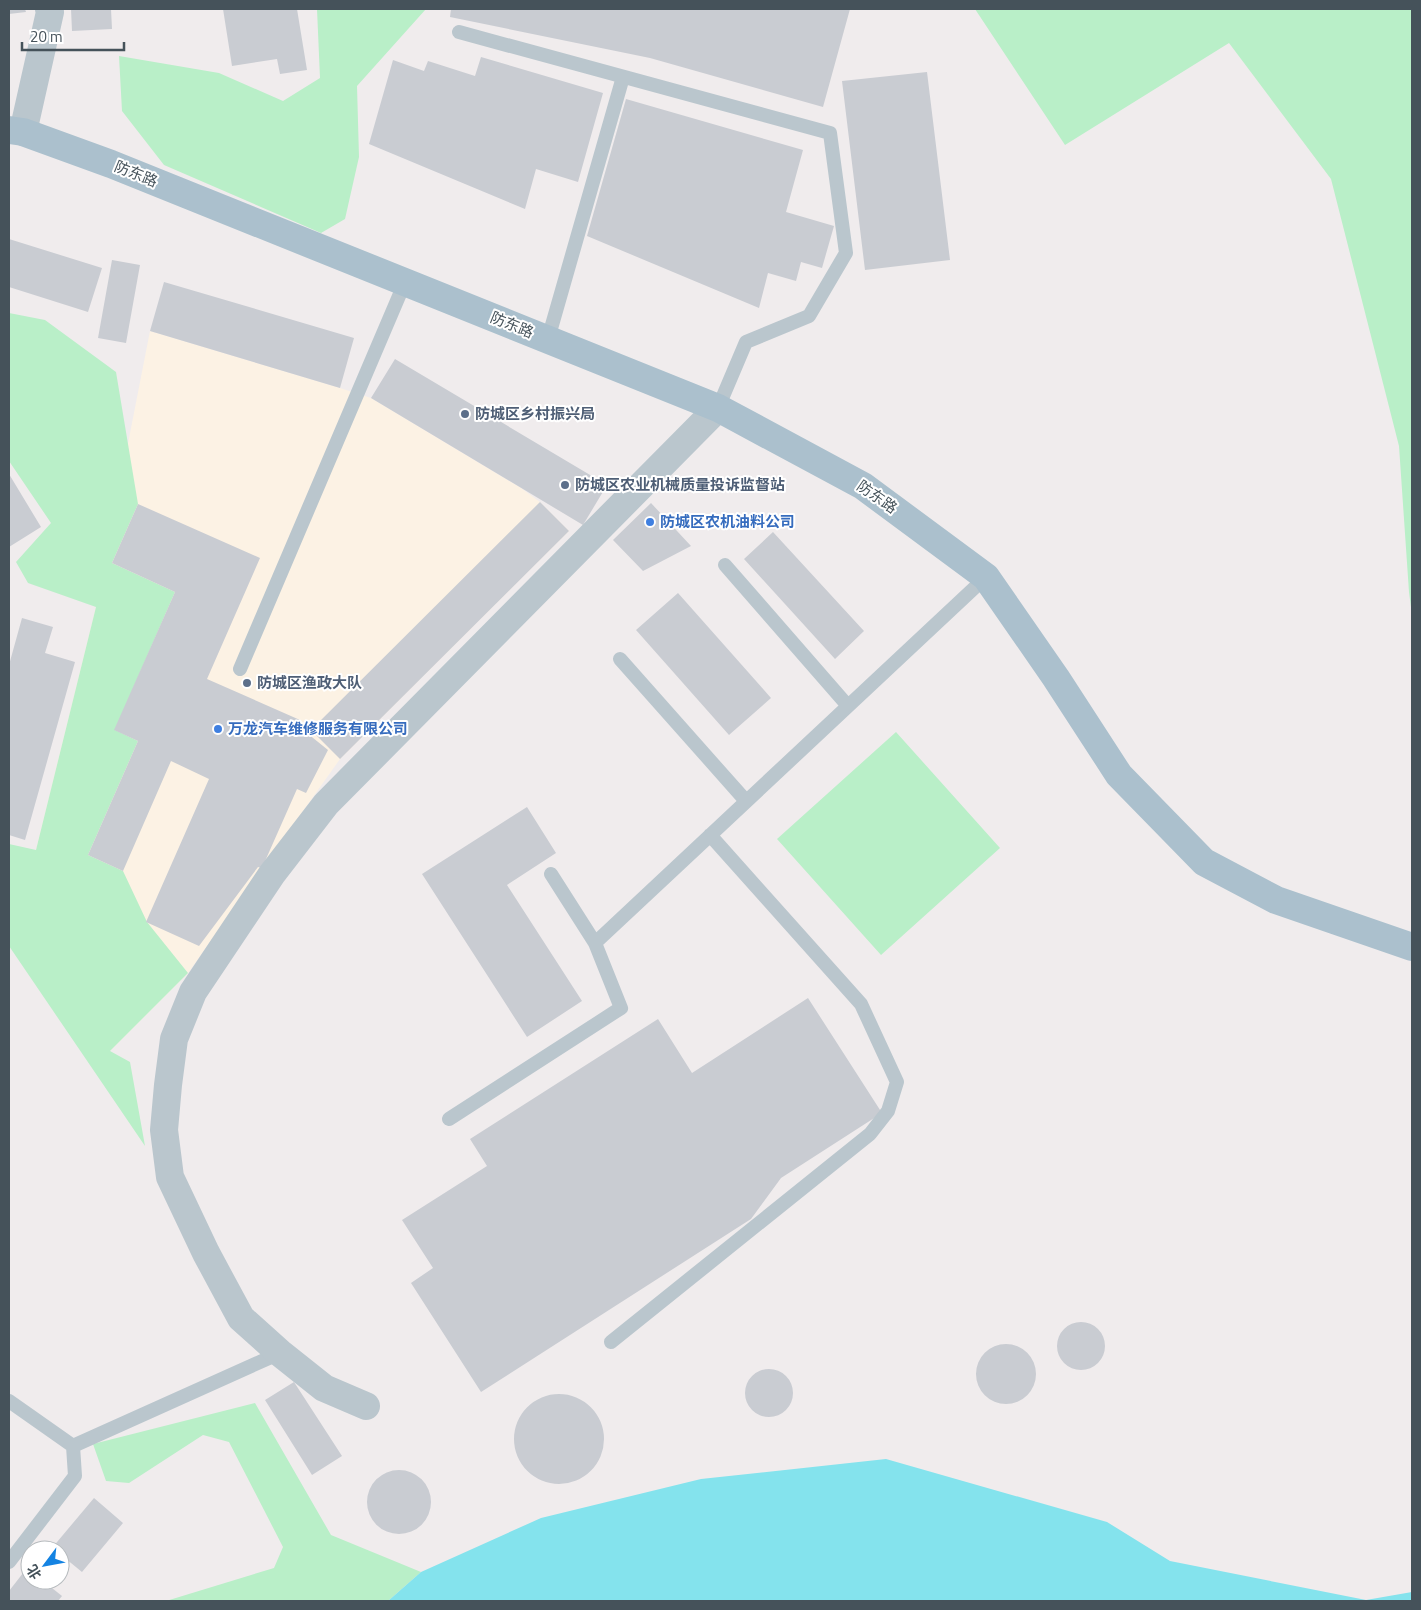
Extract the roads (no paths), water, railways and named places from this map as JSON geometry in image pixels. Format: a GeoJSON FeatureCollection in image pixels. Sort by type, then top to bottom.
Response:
{"type":"FeatureCollection","features":[{"type":"Feature","properties":{"kind":"main road","name":"防东路"},"geometry":{"type":"LineString","coordinates":[[16,131],[111,164],[718,408],[863,486],[986,578],[1056,678],[1119,775],[1204,862],[1276,900],[1412,947]]}},
{"type":"Feature","properties":{"kind":"street"},"geometry":{"type":"LineString","coordinates":[[16,131],[50,9]]}},
{"type":"Feature","properties":{"kind":"street"},"geometry":{"type":"LineString","coordinates":[[366,1406],[324,1388],[240,1318],[206,1253],[170,1177],[164,1130],[174,1039],[193,992],[272,874],[326,804],[718,408]]}},
{"type":"Feature","properties":{"kind":"lane"},"geometry":{"type":"LineString","coordinates":[[459,32],[830,133],[846,253],[809,316],[746,342],[718,408]]}},
{"type":"Feature","properties":{"kind":"lane"},"geometry":{"type":"LineString","coordinates":[[548,339],[623,77]]}},
{"type":"Feature","properties":{"kind":"lane"},"geometry":{"type":"LineString","coordinates":[[240,669],[405,282]]}},
{"type":"Feature","properties":{"kind":"lane"},"geometry":{"type":"LineString","coordinates":[[725,565],[848,706]]}},
{"type":"Feature","properties":{"kind":"lane"},"geometry":{"type":"LineString","coordinates":[[595,943],[986,578]]}},
{"type":"Feature","properties":{"kind":"lane"},"geometry":{"type":"LineString","coordinates":[[620,659],[746,801]]}},
{"type":"Feature","properties":{"kind":"lane"},"geometry":{"type":"LineString","coordinates":[[611,1342],[870,1134],[888,1111],[897,1082],[861,1004],[710,835]]}},
{"type":"Feature","properties":{"kind":"lane"},"geometry":{"type":"LineString","coordinates":[[449,1118],[621,1008],[595,943],[551,874]]}},
{"type":"Feature","properties":{"kind":"lane"},"geometry":{"type":"LineString","coordinates":[[74,1446],[280,1353]]}},
{"type":"Feature","properties":{"kind":"lane"},"geometry":{"type":"LineString","coordinates":[[9,1401],[74,1446]]}},
{"type":"Feature","properties":{"kind":"lane"},"geometry":{"type":"LineString","coordinates":[[9,1562],[75,1476],[74,1446]]}},
{"type":"Feature","properties":{"kind":"water"},"geometry":{"type":"Polygon","coordinates":[[[886,1459],[1107,1522],[1170,1561],[1366,1600],[1412,1592],[1412,1601],[388,1601],[421,1572],[541,1518],[701,1479],[886,1459]]]}},
{"type":"Feature","properties":{"kind":"place","name":"防城区乡村振兴局"},"geometry":{"type":"Point","coordinates":[465,414]}},
{"type":"Feature","properties":{"kind":"place","name":"防城区农业机械质量投诉监督站"},"geometry":{"type":"Point","coordinates":[565,485]}},
{"type":"Feature","properties":{"kind":"place","name":"防城区农机油料公司"},"geometry":{"type":"Point","coordinates":[650,522]}},
{"type":"Feature","properties":{"kind":"place","name":"防城区渔政大队"},"geometry":{"type":"Point","coordinates":[247,683]}},
{"type":"Feature","properties":{"kind":"place","name":"万龙汽车维修服务有限公司"},"geometry":{"type":"Point","coordinates":[218,729]}}]}
